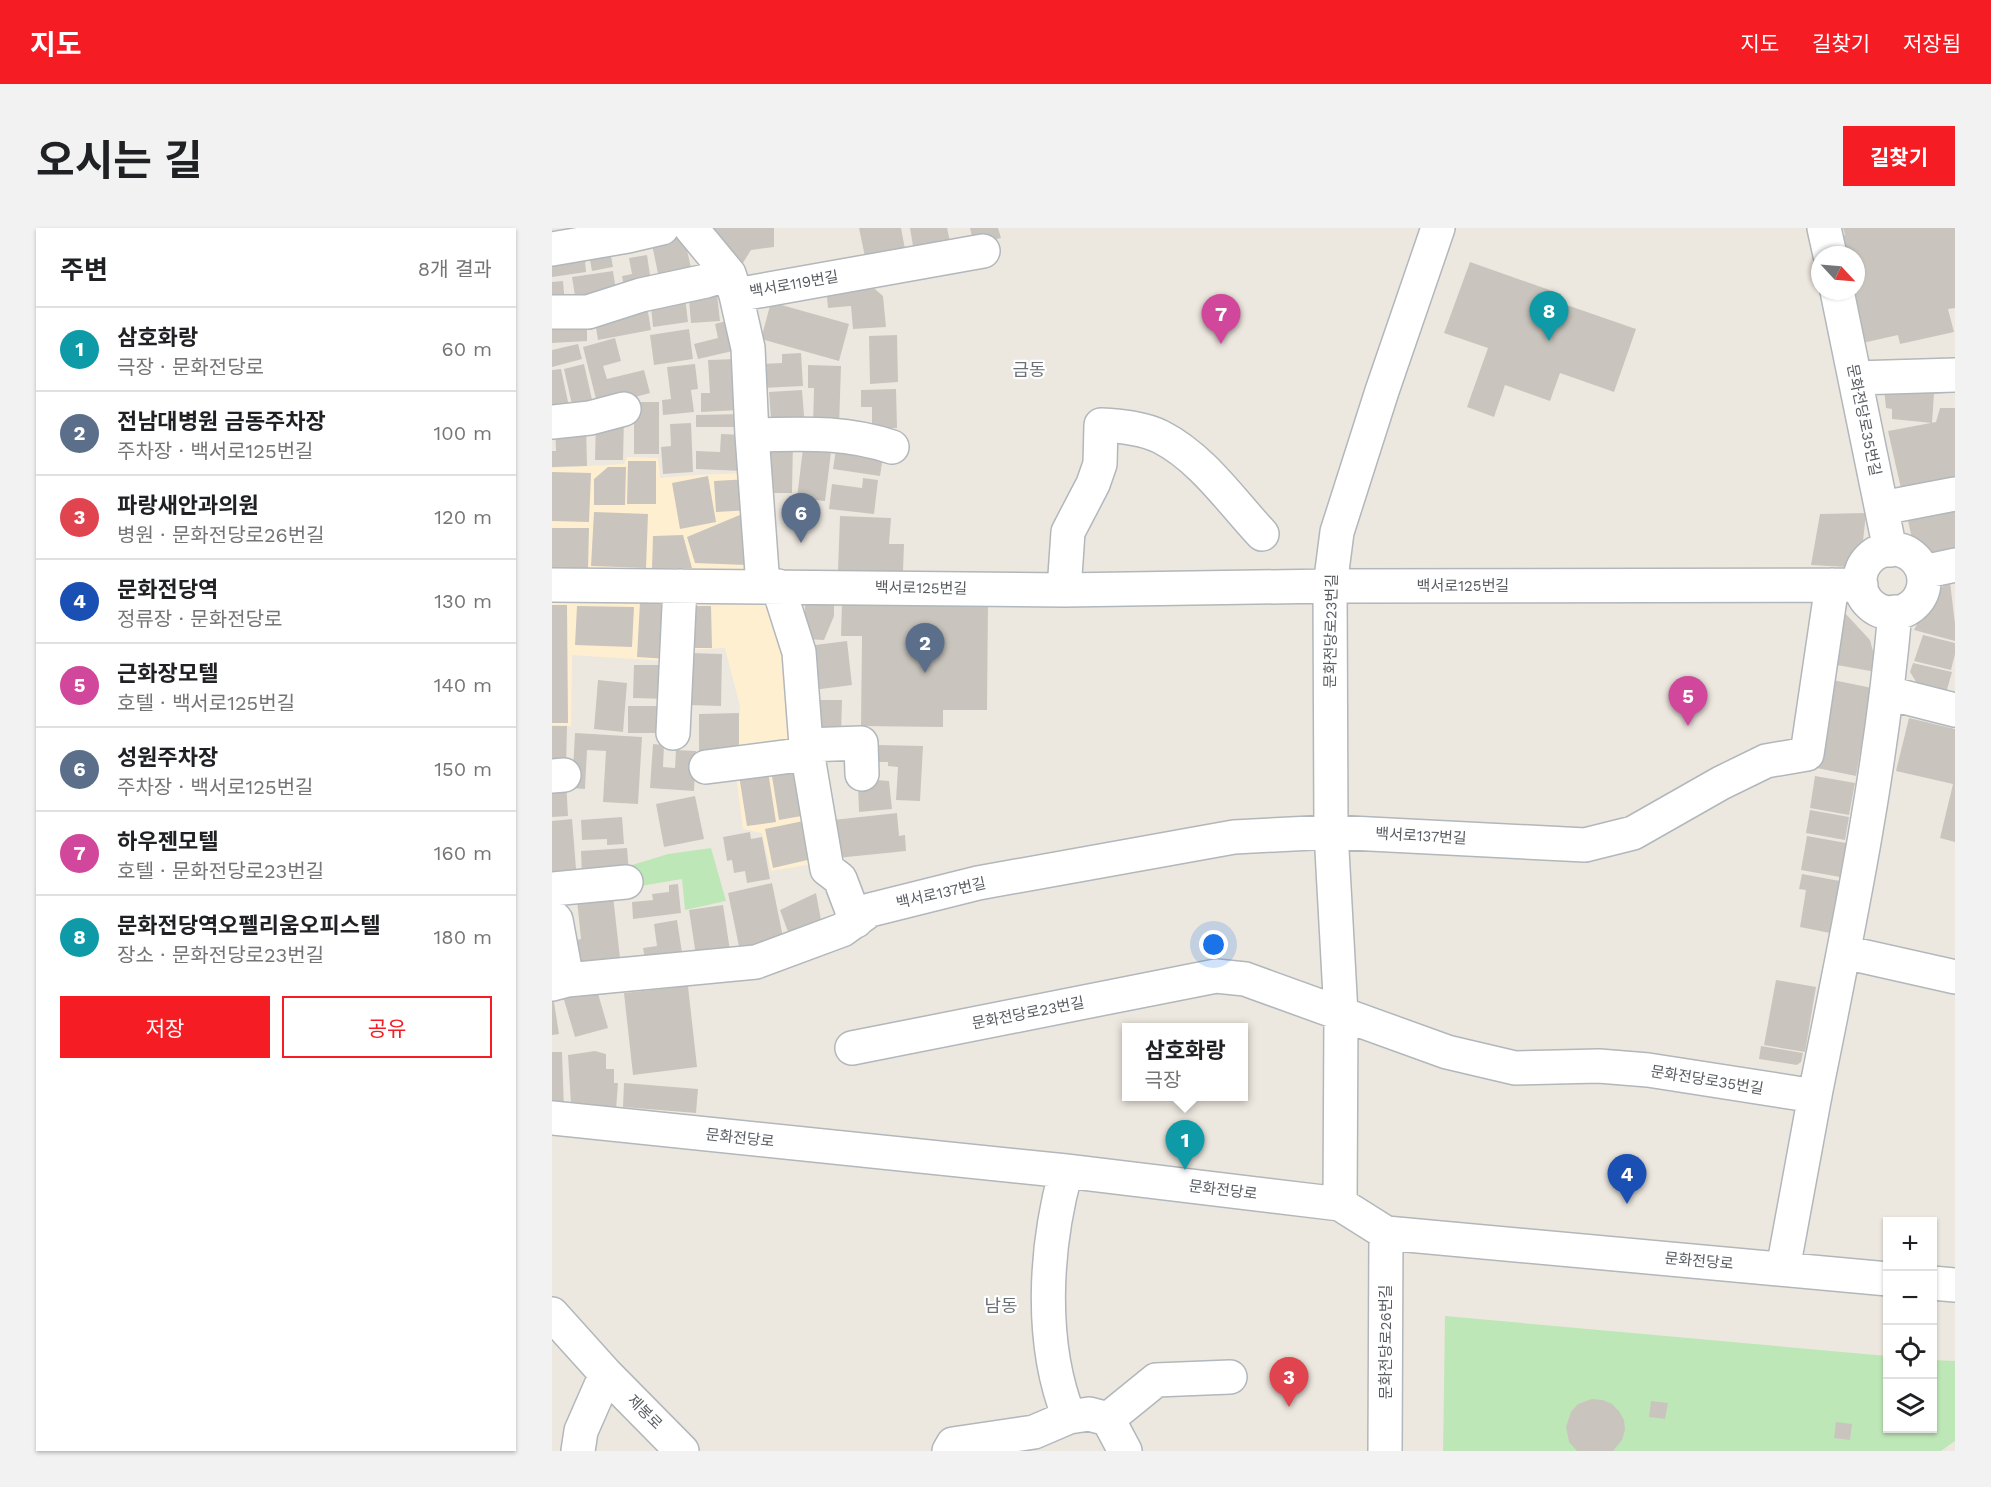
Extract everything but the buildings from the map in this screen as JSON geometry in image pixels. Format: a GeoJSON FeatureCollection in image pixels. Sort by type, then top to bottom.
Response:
{"type":"FeatureCollection","features":[{"type":"Feature","properties":{"kind":"street"},"geometry":{"type":"LineString","coordinates":[[691,228],[733,284],[748,348],[752,435],[770,586],[799,652],[806,749],[827,869],[840,879],[856,921]]}},
{"type":"Feature","properties":{"kind":"street","name":"문화전당로23번길"},"geometry":{"type":"LineString","coordinates":[[1340,1204],[1341,1014],[1331,832],[1329,586],[1337,532],[1438,228]]}},
{"type":"Feature","properties":{"kind":"street"},"geometry":{"type":"LineString","coordinates":[[1824,228],[1828,246]]}},
{"type":"Feature","properties":{"kind":"street"},"geometry":{"type":"LineString","coordinates":[[552,249],[655,229]]}},
{"type":"Feature","properties":{"kind":"street","name":"백서로119번길"},"geometry":{"type":"LineString","coordinates":[[552,312],[588,312],[641,295],[706,281],[733,284],[983,250]]}},
{"type":"Feature","properties":{"kind":"street","name":"문화전당로35번길"},"geometry":{"type":"LineString","coordinates":[[1839,300],[1890,550]]}},
{"type":"Feature","properties":{"kind":"street"},"geometry":{"type":"LineString","coordinates":[[1855,378],[1955,375]]}},
{"type":"Feature","properties":{"kind":"street"},"geometry":{"type":"LineString","coordinates":[[552,422],[590,418],[624,409]]}},
{"type":"Feature","properties":{"kind":"street"},"geometry":{"type":"LineString","coordinates":[[1064,590],[1068,532],[1093,484],[1100,464],[1101,425],[1145,431],[1161,437],[1194,460],[1262,534]]}},
{"type":"Feature","properties":{"kind":"street"},"geometry":{"type":"LineString","coordinates":[[752,435],[841,435],[866,438],[892,447]]}},
{"type":"Feature","properties":{"kind":"street"},"geometry":{"type":"LineString","coordinates":[[1882,508],[1955,495]]}},
{"type":"Feature","properties":{"kind":"street"},"geometry":{"type":"LineString","coordinates":[[1890,550],[1908,553],[1918,561],[1923,572],[1924,584],[1920,597],[1910,608],[1895,612],[1886,612],[1874,606],[1847,585],[1862,574],[1867,562],[1876,553],[1890,550]]}},
{"type":"Feature","properties":{"kind":"street"},"geometry":{"type":"LineString","coordinates":[[1923,572],[1955,565]]}},
{"type":"Feature","properties":{"kind":"street","name":"백서로125번길"},"geometry":{"type":"LineString","coordinates":[[552,585],[1064,590],[1329,586],[1847,585]]}},
{"type":"Feature","properties":{"kind":"street","name":"백서로137번길"},"geometry":{"type":"LineString","coordinates":[[552,916],[556,920],[559,982],[756,962],[842,930],[870,910],[978,884],[1233,837],[1331,832],[1585,845],[1633,833],[1721,783],[1766,761],[1807,754],[1847,585]]}},
{"type":"Feature","properties":{"kind":"street"},"geometry":{"type":"LineString","coordinates":[[673,733],[680,586]]}},
{"type":"Feature","properties":{"kind":"street"},"geometry":{"type":"LineString","coordinates":[[1783,1269],[1844,952],[1888,693],[1895,612]]}},
{"type":"Feature","properties":{"kind":"street"},"geometry":{"type":"LineString","coordinates":[[1888,693],[1955,710]]}},
{"type":"Feature","properties":{"kind":"street"},"geometry":{"type":"LineString","coordinates":[[706,767],[806,749],[861,743],[861,774]]}},
{"type":"Feature","properties":{"kind":"street"},"geometry":{"type":"LineString","coordinates":[[552,889],[626,882]]}},
{"type":"Feature","properties":{"kind":"street"},"geometry":{"type":"LineString","coordinates":[[1844,952],[1955,977]]}},
{"type":"Feature","properties":{"kind":"street","name":"문화전당로23번길"},"geometry":{"type":"LineString","coordinates":[[852,1048],[1216,976],[1245,979],[1447,1052],[1515,1068],[1599,1066]]}},
{"type":"Feature","properties":{"kind":"street","name":"문화전당로35번길"},"geometry":{"type":"LineString","coordinates":[[1599,1066],[1648,1070],[1815,1096]]}},
{"type":"Feature","properties":{"kind":"street","name":"문화전당로"},"geometry":{"type":"LineString","coordinates":[[552,1118],[1066,1171],[1340,1204],[1386,1233],[1883,1279]]}},
{"type":"Feature","properties":{"kind":"street"},"geometry":{"type":"LineString","coordinates":[[1066,1171],[1055,1209],[1048,1304],[1060,1396],[1069,1417]]}},
{"type":"Feature","properties":{"kind":"street","name":"문화전당로26번길"},"geometry":{"type":"LineString","coordinates":[[1385,1451],[1386,1233]]}},
{"type":"Feature","properties":{"kind":"street"},"geometry":{"type":"LineString","coordinates":[[1937,1283],[1955,1285]]}},
{"type":"Feature","properties":{"kind":"street","name":"제봉로"},"geometry":{"type":"LineString","coordinates":[[552,1314],[606,1374],[682,1451]]}},
{"type":"Feature","properties":{"kind":"street"},"geometry":{"type":"LineString","coordinates":[[579,1451],[581,1431],[606,1374]]}},
{"type":"Feature","properties":{"kind":"street"},"geometry":{"type":"LineString","coordinates":[[1108,1419],[1156,1380],[1230,1377]]}},
{"type":"Feature","properties":{"kind":"street"},"geometry":{"type":"LineString","coordinates":[[949,1451],[953,1444],[1034,1432],[1069,1417],[1089,1414],[1108,1419],[1125,1451]]}},
{"type":"Feature","properties":{"kind":"shaded area"},"geometry":{"type":"Polygon","coordinates":[[[627,457],[658,458],[660,478],[750,473],[818,863],[771,871],[762,833],[743,829],[735,767],[740,706],[725,648],[682,650],[681,662],[572,655],[571,726],[552,725],[552,468],[624,464],[627,457]]]}},
{"type":"Feature","properties":{"kind":"green space"},"geometry":{"type":"Polygon","coordinates":[[[711,848],[726,901],[685,910],[682,879],[635,887],[632,865],[668,854],[711,848]]]}},
{"type":"Feature","properties":{"kind":"green space"},"geometry":{"type":"Polygon","coordinates":[[[1445,1316],[1883,1356],[1883,1433],[1937,1433],[1937,1360],[1955,1361],[1955,1441],[1941,1451],[1443,1451],[1445,1316]]]}},
{"type":"Feature","properties":{"kind":"place","name":"문화전당역오펠리움오피스텔"},"geometry":{"type":"Point","coordinates":[1549,341]}},
{"type":"Feature","properties":{"kind":"place","name":"하우젠모텔"},"geometry":{"type":"Point","coordinates":[1221,344]}},
{"type":"Feature","properties":{"kind":"place","name":"성원주차장"},"geometry":{"type":"Point","coordinates":[801,543]}},
{"type":"Feature","properties":{"kind":"place","name":"전남대병원 금동주차장"},"geometry":{"type":"Point","coordinates":[925,673]}},
{"type":"Feature","properties":{"kind":"place","name":"근화장모텔"},"geometry":{"type":"Point","coordinates":[1688,726]}},
{"type":"Feature","properties":{"kind":"place","name":"삼호화랑"},"geometry":{"type":"Point","coordinates":[1185,1170]}},
{"type":"Feature","properties":{"kind":"place","name":"문화전당역"},"geometry":{"type":"Point","coordinates":[1627,1204]}},
{"type":"Feature","properties":{"kind":"place","name":"파랑새안과의원"},"geometry":{"type":"Point","coordinates":[1289,1407]}},
{"type":"Feature","properties":{"kind":"district","name":"금동"},"geometry":{"type":"Point","coordinates":[1029,370]}},
{"type":"Feature","properties":{"kind":"district","name":"남동"},"geometry":{"type":"Point","coordinates":[1001,1306]}}]}
